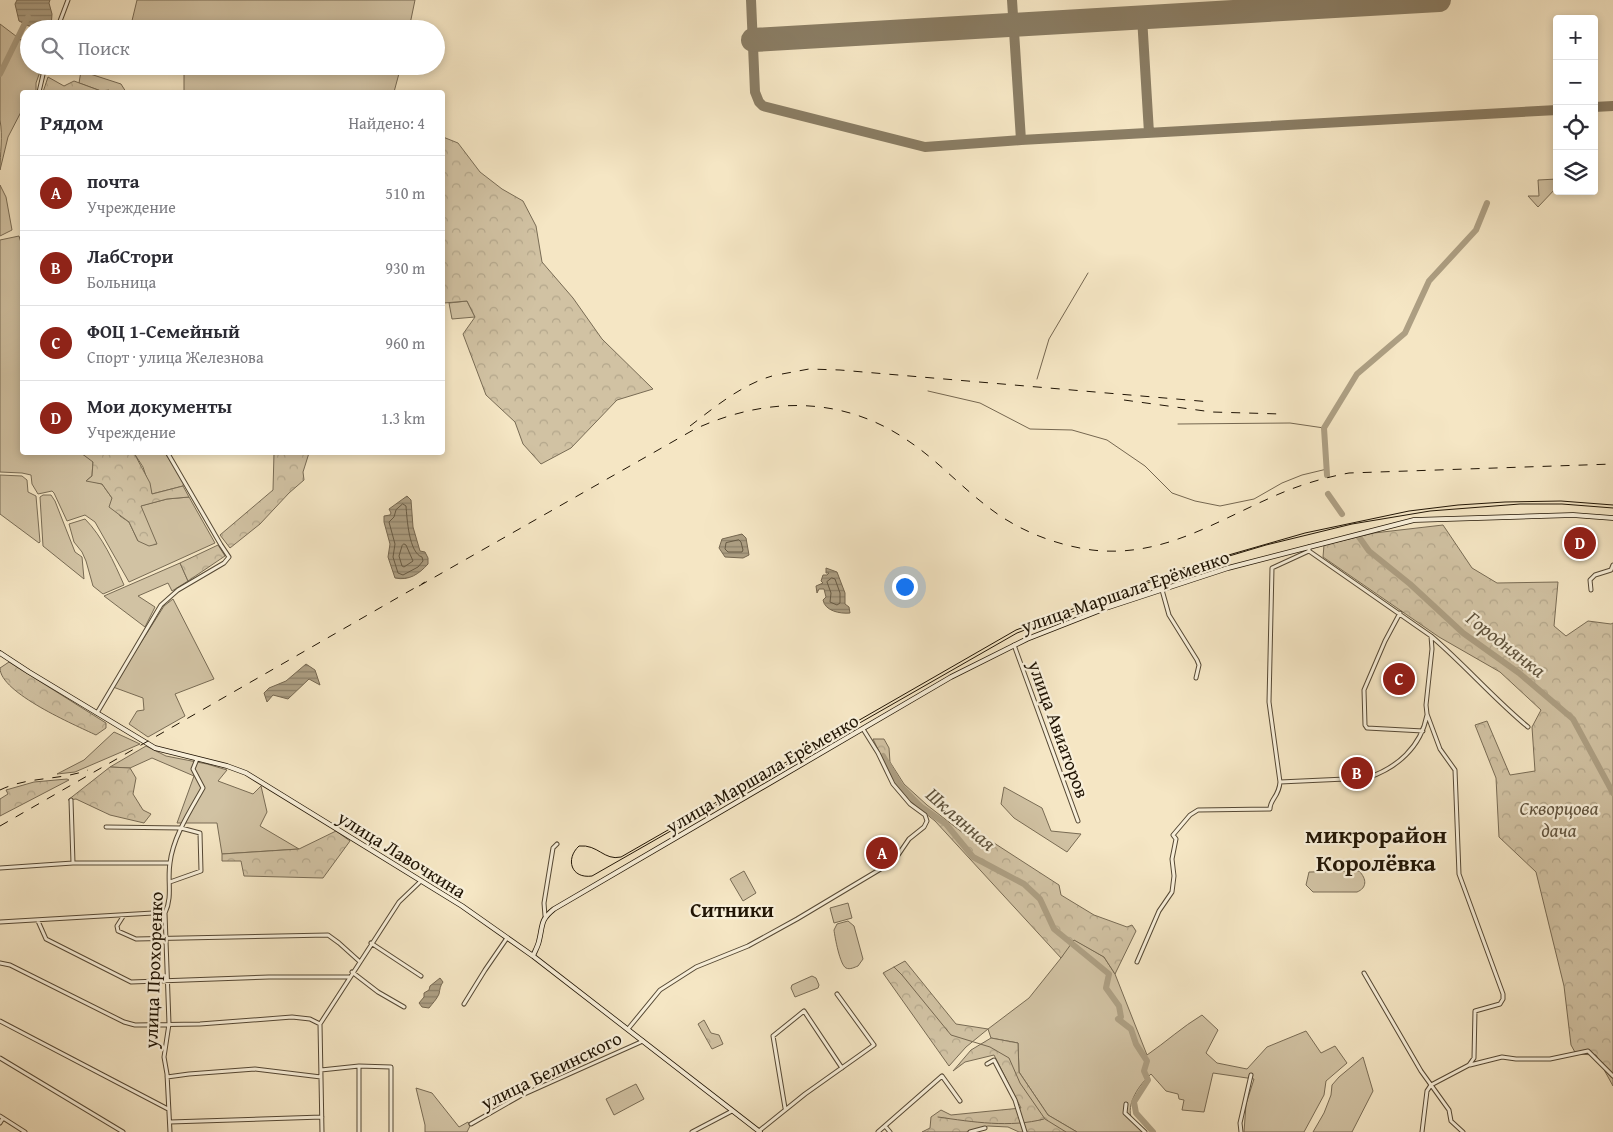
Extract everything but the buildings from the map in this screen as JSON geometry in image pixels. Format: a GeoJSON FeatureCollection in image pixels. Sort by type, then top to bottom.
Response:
{"type":"FeatureCollection","features":[{"type":"Feature","properties":{"kind":"main road","name":"улица Маршала Ерёменко"},"geometry":{"type":"LineString","coordinates":[[546,916],[688,835],[951,677],[1014,645],[1106,608],[1228,568],[1414,520],[1573,515],[1613,518]]}},
{"type":"Feature","properties":{"kind":"main road","name":"улица Лавочкина"},"geometry":{"type":"LineString","coordinates":[[0,652],[29,672],[155,748],[227,766],[246,773],[462,906],[534,956],[759,1132]]}},
{"type":"Feature","properties":{"kind":"main road"},"geometry":{"type":"LineString","coordinates":[[534,956],[541,925],[546,916]]}},
{"type":"Feature","properties":{"kind":"street"},"geometry":{"type":"LineString","coordinates":[[60,20],[68,0]]}},
{"type":"Feature","properties":{"kind":"street"},"geometry":{"type":"LineString","coordinates":[[39,90],[43,75]]}},
{"type":"Feature","properties":{"kind":"street"},"geometry":{"type":"LineString","coordinates":[[97,713],[161,605],[178,590],[224,563],[229,557],[220,545],[169,455]]}},
{"type":"Feature","properties":{"kind":"street"},"geometry":{"type":"LineString","coordinates":[[1137,962],[1159,911],[1172,892],[1174,876],[1172,859],[1176,839],[1173,835],[1190,815],[1198,810],[1270,809],[1270,805],[1279,791],[1280,782],[1269,702],[1272,568],[1309,548],[1431,636],[1454,656],[1497,700],[1528,727]]}},
{"type":"Feature","properties":{"kind":"street"},"geometry":{"type":"LineString","coordinates":[[1591,590],[1590,580],[1594,575],[1611,570],[1613,565]]}},
{"type":"Feature","properties":{"kind":"street"},"geometry":{"type":"LineString","coordinates":[[1162,590],[1169,615],[1199,665],[1196,678]]}},
{"type":"Feature","properties":{"kind":"street"},"geometry":{"type":"LineString","coordinates":[[1400,613],[1385,641],[1364,690],[1365,725],[1367,728],[1423,730]]}},
{"type":"Feature","properties":{"kind":"street"},"geometry":{"type":"LineString","coordinates":[[1431,636],[1432,650],[1426,705],[1427,714],[1440,749],[1454,770],[1459,874],[1503,994],[1500,1004],[1475,1011],[1474,1058],[1469,1065]]}},
{"type":"Feature","properties":{"kind":"street","name":"улица Авиаторов"},"geometry":{"type":"LineString","coordinates":[[1014,645],[1078,821]]}},
{"type":"Feature","properties":{"kind":"street"},"geometry":{"type":"LineString","coordinates":[[1280,782],[1368,778],[1374,776],[1395,766],[1418,742],[1427,714]]}},
{"type":"Feature","properties":{"kind":"street"},"geometry":{"type":"LineString","coordinates":[[628,1029],[660,990],[696,968],[748,946],[797,919],[894,861],[909,839],[924,827],[927,821],[925,815],[910,804],[893,784],[878,753],[863,729]]}},
{"type":"Feature","properties":{"kind":"street","name":"улица Прохоренко"},"geometry":{"type":"LineString","coordinates":[[170,1132],[164,1057],[169,1024],[165,913],[170,904],[170,863],[181,828],[203,788],[193,769],[197,759]]}},
{"type":"Feature","properties":{"kind":"street"},"geometry":{"type":"LineString","coordinates":[[71,800],[73,864]]}},
{"type":"Feature","properties":{"kind":"street"},"geometry":{"type":"LineString","coordinates":[[106,827],[181,828],[200,833],[200,871],[170,882]]}},
{"type":"Feature","properties":{"kind":"street"},"geometry":{"type":"LineString","coordinates":[[546,916],[544,903],[553,848],[557,844]]}},
{"type":"Feature","properties":{"kind":"street"},"geometry":{"type":"LineString","coordinates":[[0,868],[73,864],[170,863]]}},
{"type":"Feature","properties":{"kind":"street"},"geometry":{"type":"LineString","coordinates":[[322,1132],[320,1024],[359,961],[399,902],[421,881]]}},
{"type":"Feature","properties":{"kind":"street"},"geometry":{"type":"LineString","coordinates":[[0,922],[165,913]]}},
{"type":"Feature","properties":{"kind":"street"},"geometry":{"type":"LineString","coordinates":[[124,914],[117,926],[118,931],[136,939],[328,935],[359,961]]}},
{"type":"Feature","properties":{"kind":"street"},"geometry":{"type":"LineString","coordinates":[[38,921],[46,939],[131,982],[269,977],[349,977]]}},
{"type":"Feature","properties":{"kind":"street"},"geometry":{"type":"LineString","coordinates":[[464,1004],[484,970],[507,938]]}},
{"type":"Feature","properties":{"kind":"street"},"geometry":{"type":"LineString","coordinates":[[371,943],[421,976]]}},
{"type":"Feature","properties":{"kind":"street"},"geometry":{"type":"LineString","coordinates":[[0,963],[10,966],[124,1022],[135,1025],[292,1017],[310,1019],[320,1024]]}},
{"type":"Feature","properties":{"kind":"street"},"geometry":{"type":"LineString","coordinates":[[352,972],[378,992],[404,1007]]}},
{"type":"Feature","properties":{"kind":"street"},"geometry":{"type":"LineString","coordinates":[[1364,973],[1409,1052],[1449,1110],[1451,1121],[1463,1132]]}},
{"type":"Feature","properties":{"kind":"street"},"geometry":{"type":"LineString","coordinates":[[759,1132],[785,1109],[874,1045],[836,994]]}},
{"type":"Feature","properties":{"kind":"street"},"geometry":{"type":"LineString","coordinates":[[785,1109],[773,1036],[804,1011],[842,1068]]}},
{"type":"Feature","properties":{"kind":"street"},"geometry":{"type":"LineString","coordinates":[[0,1020],[168,1109]]}},
{"type":"Feature","properties":{"kind":"street","name":"улица Белинского"},"geometry":{"type":"LineString","coordinates":[[471,1124],[520,1096],[643,1041]]}},
{"type":"Feature","properties":{"kind":"street"},"geometry":{"type":"LineString","coordinates":[[1422,1132],[1427,1091],[1431,1086],[1469,1065],[1502,1057],[1550,1059],[1588,1051],[1613,1076]]}},
{"type":"Feature","properties":{"kind":"street"},"geometry":{"type":"LineString","coordinates":[[0,1058],[122,1132]]}},
{"type":"Feature","properties":{"kind":"street"},"geometry":{"type":"LineString","coordinates":[[987,1064],[994,1060],[1015,1100],[1025,1132]]}},
{"type":"Feature","properties":{"kind":"street"},"geometry":{"type":"LineString","coordinates":[[321,1070],[359,1066],[391,1067],[391,1132]]}},
{"type":"Feature","properties":{"kind":"street"},"geometry":{"type":"LineString","coordinates":[[359,1066],[359,1132]]}},
{"type":"Feature","properties":{"kind":"street"},"geometry":{"type":"LineString","coordinates":[[167,1077],[255,1069],[321,1077]]}},
{"type":"Feature","properties":{"kind":"street"},"geometry":{"type":"LineString","coordinates":[[1241,1132],[1240,1123],[1251,1075]]}},
{"type":"Feature","properties":{"kind":"street"},"geometry":{"type":"LineString","coordinates":[[878,1132],[942,1076],[960,1101]]}},
{"type":"Feature","properties":{"kind":"street"},"geometry":{"type":"LineString","coordinates":[[1126,1104],[1125,1113],[1145,1132]]}},
{"type":"Feature","properties":{"kind":"street"},"geometry":{"type":"LineString","coordinates":[[692,1132],[732,1111]]}},
{"type":"Feature","properties":{"kind":"street"},"geometry":{"type":"LineString","coordinates":[[0,1123],[1,1117],[25,1132]]}},
{"type":"Feature","properties":{"kind":"street"},"geometry":{"type":"LineString","coordinates":[[170,1122],[322,1117]]}},
{"type":"Feature","properties":{"kind":"street"},"geometry":{"type":"LineString","coordinates":[[885,1126],[890,1132]]}},
{"type":"Feature","properties":{"kind":"street"},"geometry":{"type":"LineString","coordinates":[[970,1132],[985,1128]]}},
{"type":"Feature","properties":{"kind":"green space"},"geometry":{"type":"Polygon","coordinates":[[[137,0],[415,0],[411,20],[132,20],[137,0]]]}},
{"type":"Feature","properties":{"kind":"green space"},"geometry":{"type":"Polygon","coordinates":[[[0,24],[20,39],[20,75],[39,75],[36,90],[20,90],[20,114],[8,137],[0,170],[0,24]]]}},
{"type":"Feature","properties":{"kind":"green space"},"geometry":{"type":"Polygon","coordinates":[[[80,75],[93,75],[121,84],[125,90],[98,90],[79,83],[80,75]]]}},
{"type":"Feature","properties":{"kind":"green space"},"geometry":{"type":"Polygon","coordinates":[[[184,75],[399,75],[395,90],[184,90],[184,75]]]}},
{"type":"Feature","properties":{"kind":"green space"},"geometry":{"type":"Polygon","coordinates":[[[48,77],[64,86],[74,81],[98,90],[44,90],[48,77]]]}},
{"type":"Feature","properties":{"kind":"green space"},"geometry":{"type":"Polygon","coordinates":[[[445,138],[458,143],[480,172],[502,189],[523,201],[536,226],[542,262],[573,298],[602,339],[653,389],[617,400],[571,448],[541,464],[523,444],[515,422],[486,395],[463,334],[475,317],[467,301],[445,303],[445,138]]]}},
{"type":"Feature","properties":{"kind":"green space"},"geometry":{"type":"Polygon","coordinates":[[[1553,179],[1553,191],[1538,207],[1528,196],[1539,196],[1538,180],[1553,179]]]}},
{"type":"Feature","properties":{"kind":"green space"},"geometry":{"type":"Polygon","coordinates":[[[0,185],[6,197],[12,230],[0,236],[0,185]]]}},
{"type":"Feature","properties":{"kind":"green space"},"geometry":{"type":"Polygon","coordinates":[[[19,236],[20,239],[20,455],[84,455],[93,461],[92,476],[87,480],[102,484],[112,498],[120,516],[129,522],[138,541],[140,506],[167,499],[189,497],[215,543],[129,582],[95,522],[85,515],[67,521],[54,493],[52,491],[38,494],[32,484],[31,475],[0,472],[0,240],[19,236]]]}},
{"type":"Feature","properties":{"kind":"green space"},"geometry":{"type":"Polygon","coordinates":[[[467,301],[475,317],[452,319],[449,303],[467,301]]]}},
{"type":"Feature","properties":{"kind":"green space"},"geometry":{"type":"Polygon","coordinates":[[[84,455],[135,455],[150,483],[152,494],[183,486],[189,497],[167,499],[141,506],[157,544],[149,546],[138,541],[129,522],[109,507],[112,498],[102,484],[86,481],[92,476],[93,462],[84,455]]]}},
{"type":"Feature","properties":{"kind":"green space"},"geometry":{"type":"Polygon","coordinates":[[[135,455],[166,455],[184,481],[183,486],[152,494],[143,467],[135,455]]]}},
{"type":"Feature","properties":{"kind":"green space"},"geometry":{"type":"Polygon","coordinates":[[[274,455],[308,455],[303,472],[304,480],[260,524],[230,548],[220,535],[273,490],[274,455]]]}},
{"type":"Feature","properties":{"kind":"green space"},"geometry":{"type":"Polygon","coordinates":[[[0,475],[22,476],[27,480],[28,492],[36,496],[39,543],[0,514],[0,475]]]}},
{"type":"Feature","properties":{"kind":"green space"},"geometry":{"type":"Polygon","coordinates":[[[51,495],[55,501],[75,552],[82,557],[84,579],[43,546],[40,497],[51,495]]]}},
{"type":"Feature","properties":{"kind":"green space"},"geometry":{"type":"Polygon","coordinates":[[[85,519],[102,541],[124,585],[103,594],[93,586],[86,561],[74,542],[69,524],[85,519]]]}},
{"type":"Feature","properties":{"kind":"green space","name":"Скворцова дача"},"geometry":{"type":"Polygon","coordinates":[[[1443,525],[1472,568],[1497,583],[1558,582],[1554,626],[1566,636],[1588,621],[1613,623],[1613,1086],[1596,1055],[1576,1054],[1571,1045],[1564,986],[1536,872],[1499,837],[1496,778],[1475,725],[1487,721],[1510,775],[1535,771],[1532,727],[1541,710],[1500,672],[1439,637],[1323,557],[1324,545],[1374,533],[1443,525]]]}},
{"type":"Feature","properties":{"kind":"green space"},"geometry":{"type":"Polygon","coordinates":[[[218,545],[225,556],[188,581],[180,563],[218,545]]]}},
{"type":"Feature","properties":{"kind":"green space"},"geometry":{"type":"Polygon","coordinates":[[[180,563],[188,581],[172,591],[168,583],[138,596],[155,607],[145,627],[104,596],[180,563]]]}},
{"type":"Feature","properties":{"kind":"green space"},"geometry":{"type":"Polygon","coordinates":[[[173,599],[214,679],[175,694],[185,716],[148,737],[129,724],[137,711],[144,710],[143,698],[113,687],[164,606],[173,599]]]}},
{"type":"Feature","properties":{"kind":"green space"},"geometry":{"type":"Polygon","coordinates":[[[9,662],[106,723],[106,728],[96,735],[56,716],[25,698],[3,678],[0,668],[9,662]]]}},
{"type":"Feature","properties":{"kind":"green space"},"geometry":{"type":"Polygon","coordinates":[[[1387,672],[1410,672],[1410,686],[1387,686],[1387,672]]]}},
{"type":"Feature","properties":{"kind":"green space"},"geometry":{"type":"Polygon","coordinates":[[[114,732],[140,744],[75,772],[57,774],[84,760],[114,732]]]}},
{"type":"Feature","properties":{"kind":"green space"},"geometry":{"type":"Polygon","coordinates":[[[873,739],[884,739],[889,748],[890,762],[904,784],[963,833],[994,843],[1059,885],[1061,895],[1094,915],[1127,927],[1132,925],[1136,931],[1115,974],[1104,957],[1074,940],[1061,958],[935,821],[909,800],[893,781],[873,739]]]}},
{"type":"Feature","properties":{"kind":"green space"},"geometry":{"type":"Polygon","coordinates":[[[146,746],[166,756],[227,770],[218,781],[253,794],[261,786],[267,812],[260,826],[299,849],[222,854],[217,823],[177,823],[194,776],[152,758],[130,768],[110,767],[146,746]]]}},
{"type":"Feature","properties":{"kind":"green space"},"geometry":{"type":"Polygon","coordinates":[[[110,767],[130,768],[136,778],[133,794],[143,810],[151,814],[144,823],[110,815],[76,799],[68,800],[110,767]]]}},
{"type":"Feature","properties":{"kind":"green space"},"geometry":{"type":"Polygon","coordinates":[[[69,780],[0,816],[0,799],[8,794],[6,790],[34,782],[69,780]]]}},
{"type":"Feature","properties":{"kind":"green space"},"geometry":{"type":"Polygon","coordinates":[[[1004,787],[1042,808],[1051,831],[1081,834],[1067,852],[1014,818],[1001,804],[1004,787]]]}},
{"type":"Feature","properties":{"kind":"green space"},"geometry":{"type":"Polygon","coordinates":[[[336,831],[350,841],[323,878],[244,876],[241,861],[222,861],[222,854],[299,849],[336,831]]]}},
{"type":"Feature","properties":{"kind":"green space"},"geometry":{"type":"Polygon","coordinates":[[[744,871],[756,893],[743,901],[730,879],[744,871]]]}},
{"type":"Feature","properties":{"kind":"green space"},"geometry":{"type":"Polygon","coordinates":[[[1359,871],[1365,883],[1363,888],[1357,892],[1313,892],[1306,885],[1309,872],[1359,871]]]}},
{"type":"Feature","properties":{"kind":"green space"},"geometry":{"type":"Polygon","coordinates":[[[848,903],[852,918],[834,923],[830,908],[848,903]]]}},
{"type":"Feature","properties":{"kind":"green space"},"geometry":{"type":"Polygon","coordinates":[[[848,921],[854,926],[863,959],[858,966],[849,969],[842,962],[834,930],[837,924],[848,921]]]}},
{"type":"Feature","properties":{"kind":"green space"},"geometry":{"type":"Polygon","coordinates":[[[1073,939],[1104,957],[1115,974],[1147,1055],[1202,1015],[1218,1030],[1206,1053],[1217,1063],[1247,1069],[1267,1047],[1306,1031],[1321,1053],[1335,1046],[1347,1063],[1326,1081],[1324,1095],[1304,1132],[1244,1132],[1246,1104],[1254,1079],[1213,1073],[1204,1112],[1182,1110],[1184,1100],[1179,1099],[1178,1094],[1166,1091],[1151,1074],[1138,1089],[1130,1107],[1132,1120],[1143,1132],[1077,1132],[1048,1115],[1019,1072],[1018,1043],[991,1038],[988,1029],[1029,998],[1061,958],[1073,939]]]}},
{"type":"Feature","properties":{"kind":"green space"},"geometry":{"type":"Polygon","coordinates":[[[905,961],[956,1024],[988,1029],[966,1047],[949,1066],[883,973],[905,961]]]}},
{"type":"Feature","properties":{"kind":"green space"},"geometry":{"type":"Polygon","coordinates":[[[812,976],[816,978],[819,985],[818,988],[795,997],[791,988],[792,985],[812,976]]]}},
{"type":"Feature","properties":{"kind":"green space"},"geometry":{"type":"Polygon","coordinates":[[[704,1020],[711,1033],[719,1035],[723,1044],[712,1049],[698,1024],[704,1020]]]}},
{"type":"Feature","properties":{"kind":"green space"},"geometry":{"type":"Polygon","coordinates":[[[991,1038],[1018,1043],[1019,1072],[1048,1115],[1077,1132],[1019,1132],[1008,1127],[988,1126],[966,1132],[922,1132],[930,1128],[931,1117],[941,1110],[951,1115],[1021,1108],[994,1055],[965,1062],[953,1071],[971,1050],[991,1038]]]}},
{"type":"Feature","properties":{"kind":"green space"},"geometry":{"type":"Polygon","coordinates":[[[1363,1057],[1373,1091],[1352,1132],[1313,1132],[1324,1113],[1331,1095],[1332,1085],[1363,1057]]]}},
{"type":"Feature","properties":{"kind":"green space"},"geometry":{"type":"Polygon","coordinates":[[[636,1084],[644,1099],[614,1115],[606,1099],[636,1084]]]}},
{"type":"Feature","properties":{"kind":"green space"},"geometry":{"type":"Polygon","coordinates":[[[416,1088],[432,1093],[459,1127],[468,1122],[470,1126],[467,1132],[425,1132],[416,1088]]]}},
{"type":"Feature","properties":{"kind":"water"},"geometry":{"type":"Polygon","coordinates":[[[17,0],[50,0],[52,20],[20,22],[15,4],[17,0]]]}},
{"type":"Feature","properties":{"kind":"water"},"geometry":{"type":"Polygon","coordinates":[[[407,496],[411,500],[413,527],[420,551],[425,552],[428,564],[413,576],[400,579],[395,578],[388,557],[390,544],[384,516],[390,515],[389,509],[407,496]]]}},
{"type":"Feature","properties":{"kind":"water"},"geometry":{"type":"Polygon","coordinates":[[[742,534],[746,538],[749,555],[743,558],[725,557],[719,548],[722,539],[742,534]]]}},
{"type":"Feature","properties":{"kind":"water"},"geometry":{"type":"Polygon","coordinates":[[[826,568],[837,572],[845,593],[845,604],[849,607],[850,613],[838,612],[827,607],[823,600],[826,597],[824,589],[819,589],[817,593],[816,586],[823,583],[821,581],[823,575],[829,573],[826,573],[826,568]]]}},
{"type":"Feature","properties":{"kind":"water"},"geometry":{"type":"Polygon","coordinates":[[[306,664],[315,670],[320,685],[309,679],[288,699],[273,695],[267,702],[264,693],[269,688],[286,681],[306,664]]]}},
{"type":"Feature","properties":{"kind":"water"},"geometry":{"type":"Polygon","coordinates":[[[440,978],[443,982],[437,998],[429,1008],[422,1007],[419,1003],[424,997],[424,993],[440,978]]]}},
{"type":"Feature","properties":{"kind":"waterway"},"geometry":{"type":"LineString","coordinates":[[0,74],[20,33]]}},
{"type":"Feature","properties":{"kind":"waterway","name":"Городнянка"},"geometry":{"type":"LineString","coordinates":[[1327,475],[1324,428],[1357,374],[1405,333],[1429,281],[1476,230],[1487,203]]}},
{"type":"Feature","properties":{"kind":"waterway"},"geometry":{"type":"LineString","coordinates":[[1037,379],[1049,339],[1088,273]]}},
{"type":"Feature","properties":{"kind":"waterway"},"geometry":{"type":"LineString","coordinates":[[928,391],[980,403],[1030,429],[1072,430],[1107,440],[1145,466],[1172,493],[1195,501],[1220,506],[1254,499],[1282,483],[1302,475],[1327,469]]}},
{"type":"Feature","properties":{"kind":"waterway"},"geometry":{"type":"LineString","coordinates":[[1178,424],[1290,423],[1324,428]]}},
{"type":"Feature","properties":{"kind":"waterway","name":"Городнянка"},"geometry":{"type":"LineString","coordinates":[[1328,494],[1342,514]]}},
{"type":"Feature","properties":{"kind":"waterway","name":"Городнянка"},"geometry":{"type":"LineString","coordinates":[[1359,537],[1369,551],[1410,584],[1463,633],[1519,673],[1573,719],[1613,793]]}},
{"type":"Feature","properties":{"kind":"waterway","name":"Шклянная"},"geometry":{"type":"LineString","coordinates":[[883,756],[900,785],[920,806],[946,824],[973,857],[1024,884],[1040,899],[1054,929],[1109,974],[1106,988],[1119,1006],[1121,1017],[1118,1019],[1131,1029],[1136,1044],[1147,1061],[1144,1071],[1148,1080],[1134,1102],[1136,1113],[1153,1132]]}},
{"type":"Feature","properties":{"kind":"waterway"},"geometry":{"type":"LineString","coordinates":[[894,967],[951,1035],[990,1047],[1009,1058],[1020,1083],[1045,1119],[1066,1132]]}},
{"type":"Feature","properties":{"kind":"waterway"},"geometry":{"type":"LineString","coordinates":[[938,1117],[1005,1124],[1044,1119]]}},
{"type":"Feature","properties":{"kind":"taxiway"},"geometry":{"type":"LineString","coordinates":[[751,0],[755,92],[763,106],[925,147],[1021,140]]}},
{"type":"Feature","properties":{"kind":"taxiway"},"geometry":{"type":"LineString","coordinates":[[1012,0],[1021,140],[1553,110]]}},
{"type":"Feature","properties":{"kind":"taxiway"},"geometry":{"type":"LineString","coordinates":[[1142,17],[1149,133]]}},
{"type":"Feature","properties":{"kind":"taxiway"},"geometry":{"type":"LineString","coordinates":[[1598,107],[1613,106]]}},
{"type":"Feature","properties":{"kind":"runway"},"geometry":{"type":"LineString","coordinates":[[753,40],[1439,0]]}},
{"type":"Feature","properties":{"kind":"tram line"},"geometry":{"type":"LineString","coordinates":[[1613,505],[1561,501],[1505,502],[1409,511],[1305,533],[1180,569],[1016,630],[621,857],[610,857],[591,847],[579,846],[572,857],[572,867],[579,874],[592,876],[1017,633],[1179,571],[1266,545],[1352,524],[1430,511],[1520,504],[1562,504],[1613,508]]}},
{"type":"Feature","properties":{"kind":"railway"},"geometry":{"type":"LineString","coordinates":[[782,374],[809,369],[840,370],[1211,402]]}},
{"type":"Feature","properties":{"kind":"railway"},"geometry":{"type":"LineString","coordinates":[[690,426],[739,391],[772,376]]}},
{"type":"Feature","properties":{"kind":"railway"},"geometry":{"type":"LineString","coordinates":[[1124,400],[1212,412],[1281,414]]}},
{"type":"Feature","properties":{"kind":"railway"},"geometry":{"type":"LineString","coordinates":[[419,586],[695,429],[721,418],[775,407],[829,408],[856,415],[882,425],[918,447],[978,499],[1011,523],[1050,540],[1092,550],[1117,551],[1163,544],[1206,528],[1290,490],[1319,480],[1349,473],[1613,464]]}},
{"type":"Feature","properties":{"kind":"railway"},"geometry":{"type":"LineString","coordinates":[[0,826],[425,582]]}},
{"type":"Feature","properties":{"kind":"railway"},"geometry":{"type":"LineString","coordinates":[[0,790],[33,780],[66,776],[88,770]]}},
{"type":"Feature","properties":{"kind":"place","name":"Мои документы"},"geometry":{"type":"Point","coordinates":[1580,543]}},
{"type":"Feature","properties":{"kind":"place","name":"ФОЦ 1-Семейный"},"geometry":{"type":"Point","coordinates":[1399,679]}},
{"type":"Feature","properties":{"kind":"place","name":"ЛабСтори"},"geometry":{"type":"Point","coordinates":[1357,773]}},
{"type":"Feature","properties":{"kind":"place","name":"почта"},"geometry":{"type":"Point","coordinates":[882,853]}},
{"type":"Feature","properties":{"kind":"district","name":"микрорайон Королёвка"},"geometry":{"type":"Point","coordinates":[1376,849]}},
{"type":"Feature","properties":{"kind":"district","name":"Ситники"},"geometry":{"type":"Point","coordinates":[732,910]}}]}
